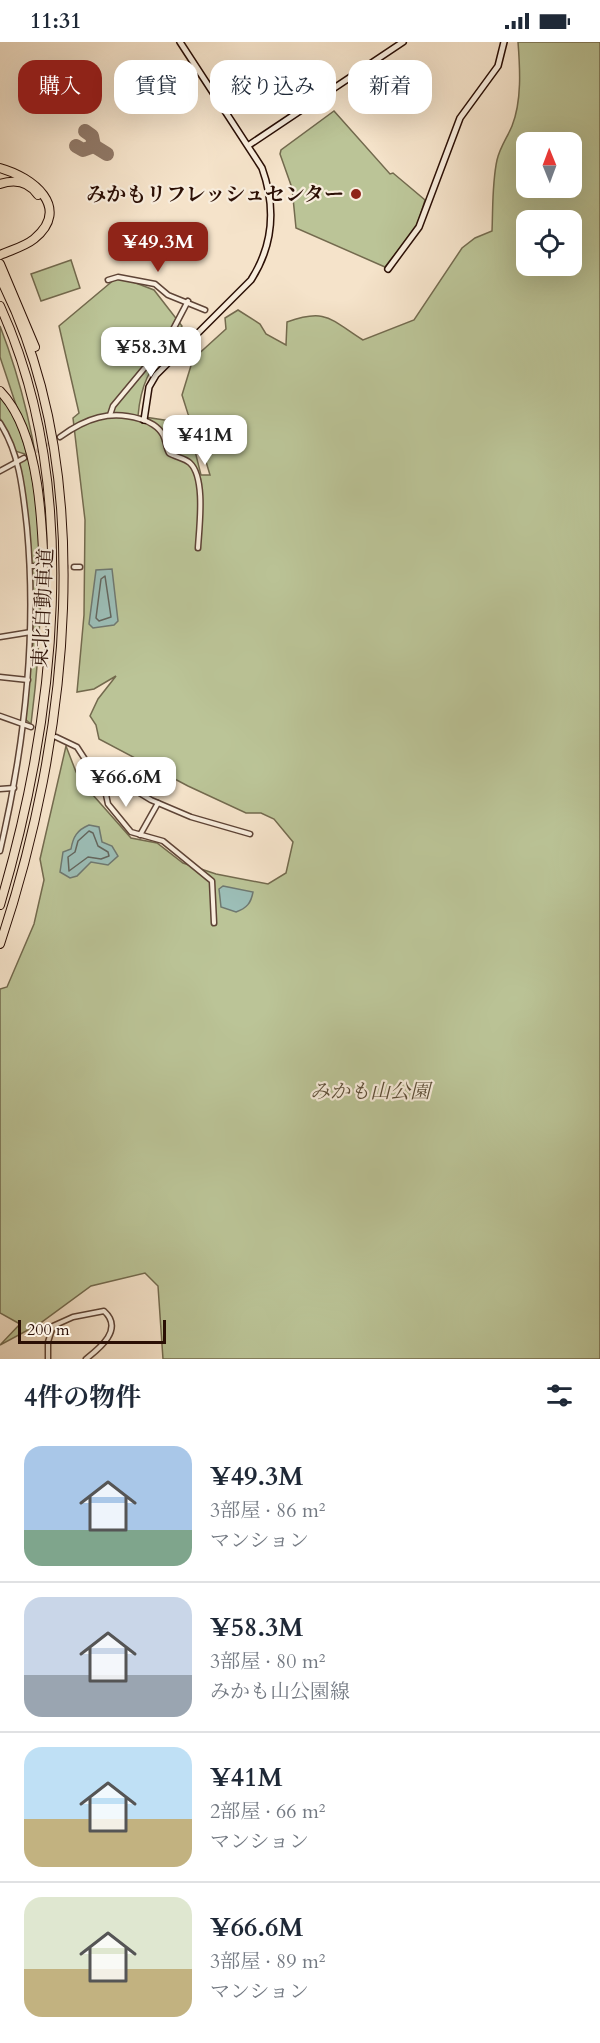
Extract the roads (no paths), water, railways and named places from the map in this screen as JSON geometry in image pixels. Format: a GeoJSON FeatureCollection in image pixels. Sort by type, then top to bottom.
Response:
{"type":"FeatureCollection","features":[{"type":"Feature","properties":{"kind":"highway"},"geometry":{"type":"LineString","coordinates":[[0,168],[22,175],[36,184],[46,199],[48,211],[46,223],[40,233],[25,245],[2,252]]}},
{"type":"Feature","properties":{"kind":"highway"},"geometry":{"type":"LineString","coordinates":[[0,184],[14,181],[29,186],[37,193],[43,209],[42,220],[36,230],[21,242],[2,252]]}},
{"type":"Feature","properties":{"kind":"highway"},"geometry":{"type":"LineString","coordinates":[[0,264],[29,329],[36,349],[36,366]]}},
{"type":"Feature","properties":{"kind":"highway","name":"東北自動車道"},"geometry":{"type":"LineString","coordinates":[[0,278],[16,311],[36,366],[52,433],[60,495],[63,570],[60,639],[41,782],[22,867],[0,944]]}},
{"type":"Feature","properties":{"kind":"highway","name":"東北自動車道"},"geometry":{"type":"LineString","coordinates":[[0,306],[30,387],[43,455],[50,523],[48,639],[32,769],[0,905]]}},
{"type":"Feature","properties":{"kind":"highway"},"geometry":{"type":"LineString","coordinates":[[0,391],[20,419],[34,470],[43,547],[48,639]]}},
{"type":"Feature","properties":{"kind":"main road"},"geometry":{"type":"LineString","coordinates":[[144,420],[149,387],[156,375],[236,297],[258,268],[271,230],[270,189],[262,168],[180,42]]}},
{"type":"Feature","properties":{"kind":"main road"},"geometry":{"type":"LineString","coordinates":[[249,145],[393,45],[403,42]]}},
{"type":"Feature","properties":{"kind":"main road"},"geometry":{"type":"LineString","coordinates":[[388,269],[419,227],[460,118],[498,66],[504,42]]}},
{"type":"Feature","properties":{"kind":"street"},"geometry":{"type":"LineString","coordinates":[[108,280],[118,276],[155,284],[168,295],[188,301],[205,310]]}},
{"type":"Feature","properties":{"kind":"street"},"geometry":{"type":"LineString","coordinates":[[110,414],[113,406],[172,333],[188,301]]}},
{"type":"Feature","properties":{"kind":"street"},"geometry":{"type":"LineString","coordinates":[[60,437],[85,422],[110,414],[144,420],[162,433],[169,453],[190,463],[195,472],[201,504],[198,548]]}},
{"type":"Feature","properties":{"kind":"street"},"geometry":{"type":"LineString","coordinates":[[0,423],[17,461],[30,566],[31,632],[24,723],[14,788],[0,851]]}},
{"type":"Feature","properties":{"kind":"street"},"geometry":{"type":"LineString","coordinates":[[0,471],[24,458]]}},
{"type":"Feature","properties":{"kind":"street"},"geometry":{"type":"LineString","coordinates":[[30,566],[40,566]]}},
{"type":"Feature","properties":{"kind":"street"},"geometry":{"type":"LineString","coordinates":[[74,567],[80,567]]}},
{"type":"Feature","properties":{"kind":"street"},"geometry":{"type":"LineString","coordinates":[[0,637],[31,632]]}},
{"type":"Feature","properties":{"kind":"street"},"geometry":{"type":"LineString","coordinates":[[0,677],[28,680]]}},
{"type":"Feature","properties":{"kind":"street"},"geometry":{"type":"LineString","coordinates":[[0,716],[31,727]]}},
{"type":"Feature","properties":{"kind":"street"},"geometry":{"type":"LineString","coordinates":[[56,737],[77,747],[105,790],[108,804],[131,832],[163,841],[212,881],[214,923]]}},
{"type":"Feature","properties":{"kind":"street"},"geometry":{"type":"LineString","coordinates":[[87,761],[158,803],[191,817],[250,834]]}},
{"type":"Feature","properties":{"kind":"street"},"geometry":{"type":"LineString","coordinates":[[0,789],[14,788]]}},
{"type":"Feature","properties":{"kind":"street"},"geometry":{"type":"LineString","coordinates":[[140,835],[158,803]]}},
{"type":"Feature","properties":{"kind":"street"},"geometry":{"type":"LineString","coordinates":[[48,1359],[48,1342],[54,1326],[74,1317],[104,1311],[112,1320],[112,1330],[101,1347],[86,1359]]}},
{"type":"Feature","properties":{"kind":"water"},"geometry":{"type":"Polygon","coordinates":[[[112,569],[118,621],[114,625],[93,628],[89,624],[96,570],[112,569]]]}},
{"type":"Feature","properties":{"kind":"water"},"geometry":{"type":"Polygon","coordinates":[[[89,825],[99,827],[102,842],[112,846],[118,856],[108,865],[91,862],[77,876],[70,878],[60,872],[63,852],[71,849],[76,834],[89,825]]]}},
{"type":"Feature","properties":{"kind":"water"},"geometry":{"type":"Polygon","coordinates":[[[223,886],[253,892],[250,902],[236,912],[221,907],[219,889],[223,886]]]}},
{"type":"Feature","properties":{"kind":"tunnel"},"geometry":{"type":"LineString","coordinates":[[24,458],[60,437]]}},
{"type":"Feature","properties":{"kind":"tunnel"},"geometry":{"type":"LineString","coordinates":[[53,566],[74,567]]}},
{"type":"Feature","properties":{"kind":"place","name":"みかもリフレッシュセンター"},"geometry":{"type":"Point","coordinates":[356,194]}},
{"type":"Feature","properties":{"kind":"park label","name":"みかも山公園"},"geometry":{"type":"Point","coordinates":[370,1091]}}]}
